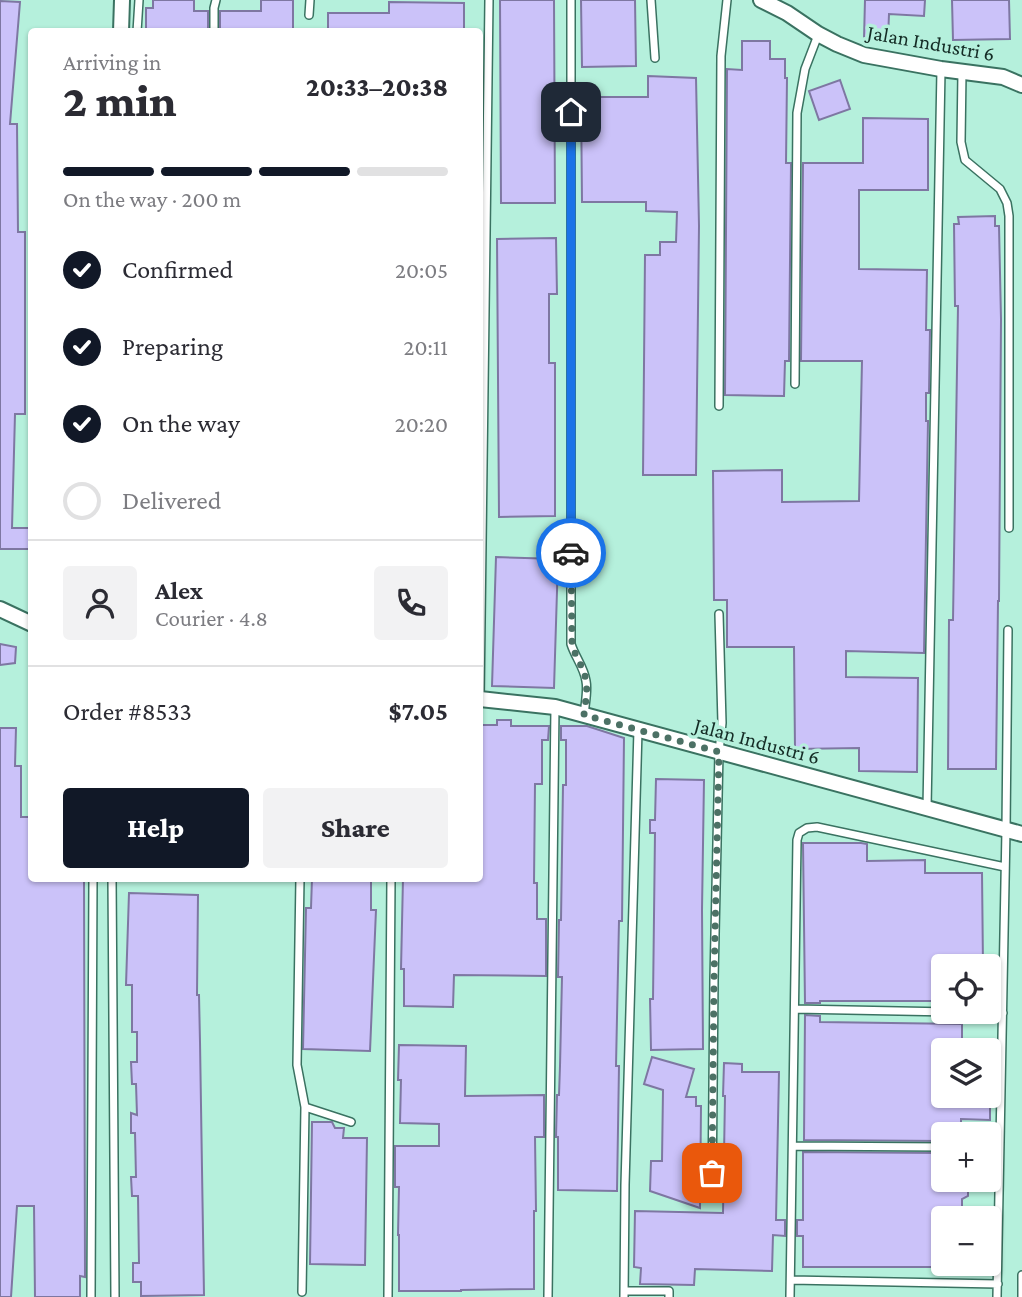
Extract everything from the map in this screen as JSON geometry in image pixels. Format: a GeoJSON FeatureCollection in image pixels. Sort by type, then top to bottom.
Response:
{"type":"FeatureCollection","features":[{"type":"Feature","properties":{"kind":"street"},"geometry":{"type":"LineString","coordinates":[[121,28],[122,0]]}},
{"type":"Feature","properties":{"kind":"street","name":"Jalan Industri 6"},"geometry":{"type":"LineString","coordinates":[[761,0],[788,6],[818,34],[864,55],[1003,77],[1022,85]]}},
{"type":"Feature","properties":{"kind":"street"},"geometry":{"type":"LineString","coordinates":[[0,608],[28,622]]}},
{"type":"Feature","properties":{"kind":"street","name":"Jalan Industri 6"},"geometry":{"type":"LineString","coordinates":[[483,699],[555,706],[1022,834]]}},
{"type":"Feature","properties":{"kind":"lane"},"geometry":{"type":"LineString","coordinates":[[137,28],[139,0]]}},
{"type":"Feature","properties":{"kind":"lane"},"geometry":{"type":"LineString","coordinates":[[214,28],[216,0]]}},
{"type":"Feature","properties":{"kind":"lane"},"geometry":{"type":"LineString","coordinates":[[309,15],[310,0]]}},
{"type":"Feature","properties":{"kind":"lane"},"geometry":{"type":"LineString","coordinates":[[483,466],[489,0]]}},
{"type":"Feature","properties":{"kind":"lane"},"geometry":{"type":"LineString","coordinates":[[571,0],[572,644],[586,681],[584,715]]}},
{"type":"Feature","properties":{"kind":"lane"},"geometry":{"type":"LineString","coordinates":[[651,0],[655,58]]}},
{"type":"Feature","properties":{"kind":"lane"},"geometry":{"type":"LineString","coordinates":[[719,406],[721,56],[727,0]]}},
{"type":"Feature","properties":{"kind":"lane"},"geometry":{"type":"LineString","coordinates":[[795,384],[797,113],[805,69],[818,34]]}},
{"type":"Feature","properties":{"kind":"lane"},"geometry":{"type":"LineString","coordinates":[[927,808],[941,69]]}},
{"type":"Feature","properties":{"kind":"lane"},"geometry":{"type":"LineString","coordinates":[[962,72],[962,151],[965,160],[1000,189],[1009,216],[1009,528]]}},
{"type":"Feature","properties":{"kind":"lane"},"geometry":{"type":"LineString","coordinates":[[712,1197],[714,980],[722,723],[719,614]]}},
{"type":"Feature","properties":{"kind":"lane"},"geometry":{"type":"LineString","coordinates":[[1001,1122],[1008,631]]}},
{"type":"Feature","properties":{"kind":"lane"},"geometry":{"type":"LineString","coordinates":[[548,1297],[555,706]]}},
{"type":"Feature","properties":{"kind":"lane"},"geometry":{"type":"LineString","coordinates":[[638,730],[624,1294],[669,1291],[669,1297]]}},
{"type":"Feature","properties":{"kind":"lane"},"geometry":{"type":"LineString","coordinates":[[790,1297],[799,833],[807,828],[817,827],[1005,867]]}},
{"type":"Feature","properties":{"kind":"lane"},"geometry":{"type":"LineString","coordinates":[[91,1297],[93,882]]}},
{"type":"Feature","properties":{"kind":"lane"},"geometry":{"type":"LineString","coordinates":[[112,882],[115,1297]]}},
{"type":"Feature","properties":{"kind":"lane"},"geometry":{"type":"LineString","coordinates":[[300,882],[297,1065],[305,1107],[302,1292]]}},
{"type":"Feature","properties":{"kind":"lane"},"geometry":{"type":"LineString","coordinates":[[388,1297],[391,882]]}},
{"type":"Feature","properties":{"kind":"lane"},"geometry":{"type":"LineString","coordinates":[[795,1009],[1003,1013]]}},
{"type":"Feature","properties":{"kind":"lane"},"geometry":{"type":"LineString","coordinates":[[305,1107],[351,1122]]}},
{"type":"Feature","properties":{"kind":"lane"},"geometry":{"type":"LineString","coordinates":[[793,1146],[931,1147]]}},
{"type":"Feature","properties":{"kind":"lane"},"geometry":{"type":"LineString","coordinates":[[997,1297],[999,1192]]}},
{"type":"Feature","properties":{"kind":"lane"},"geometry":{"type":"LineString","coordinates":[[1022,1275],[1022,1297]]}},
{"type":"Feature","properties":{"kind":"lane"},"geometry":{"type":"LineString","coordinates":[[791,1280],[998,1284]]}},
{"type":"Feature","properties":{"kind":"building"},"geometry":{"type":"Polygon","coordinates":[[[153,0],[194,0],[194,11],[208,11],[208,28],[146,28],[146,8],[153,8],[153,0]]]}},
{"type":"Feature","properties":{"kind":"building"},"geometry":{"type":"Polygon","coordinates":[[[261,0],[293,0],[293,28],[220,28],[220,11],[261,11],[261,0]]]}},
{"type":"Feature","properties":{"kind":"building"},"geometry":{"type":"Polygon","coordinates":[[[500,0],[554,0],[555,203],[501,203],[500,0]]]}},
{"type":"Feature","properties":{"kind":"building"},"geometry":{"type":"Polygon","coordinates":[[[581,0],[635,0],[636,66],[582,67],[581,0]]]}},
{"type":"Feature","properties":{"kind":"building"},"geometry":{"type":"Polygon","coordinates":[[[865,0],[925,0],[924,16],[889,14],[888,39],[864,39],[865,0]]]}},
{"type":"Feature","properties":{"kind":"building"},"geometry":{"type":"Polygon","coordinates":[[[952,0],[1009,0],[1010,39],[953,40],[952,0]]]}},
{"type":"Feature","properties":{"kind":"building"},"geometry":{"type":"Polygon","coordinates":[[[0,1],[20,2],[10,124],[17,124],[18,232],[25,232],[25,414],[15,414],[12,528],[28,528],[28,549],[0,549],[0,1]]]}},
{"type":"Feature","properties":{"kind":"building"},"geometry":{"type":"Polygon","coordinates":[[[389,2],[464,3],[464,28],[328,28],[328,13],[389,13],[389,2]]]}},
{"type":"Feature","properties":{"kind":"building"},"geometry":{"type":"Polygon","coordinates":[[[742,41],[770,41],[770,59],[785,59],[786,163],[791,163],[789,361],[785,361],[784,396],[725,395],[727,69],[742,70],[742,41]]]}},
{"type":"Feature","properties":{"kind":"building"},"geometry":{"type":"Polygon","coordinates":[[[648,76],[696,78],[699,226],[696,475],[643,475],[645,255],[660,255],[660,242],[676,242],[677,212],[646,211],[646,202],[582,202],[581,97],[648,97],[648,76]]]}},
{"type":"Feature","properties":{"kind":"building"},"geometry":{"type":"Polygon","coordinates":[[[840,80],[850,109],[819,120],[809,91],[840,80]]]}},
{"type":"Feature","properties":{"kind":"building"},"geometry":{"type":"Polygon","coordinates":[[[863,118],[928,119],[928,190],[859,190],[859,269],[927,270],[926,330],[930,330],[929,393],[926,393],[928,421],[924,653],[846,651],[846,677],[918,678],[917,772],[859,771],[859,748],[795,749],[794,647],[727,647],[727,600],[714,600],[713,471],[782,470],[782,502],[859,501],[862,361],[801,361],[803,163],[863,163],[863,118]]]}},
{"type":"Feature","properties":{"kind":"building"},"geometry":{"type":"Polygon","coordinates":[[[995,216],[995,226],[999,226],[1001,319],[996,769],[948,769],[949,620],[953,620],[958,306],[955,306],[954,224],[959,224],[958,217],[995,216]]]}},
{"type":"Feature","properties":{"kind":"building"},"geometry":{"type":"Polygon","coordinates":[[[556,238],[557,294],[549,294],[549,363],[555,363],[555,516],[499,517],[497,239],[556,238]]]}},
{"type":"Feature","properties":{"kind":"building"},"geometry":{"type":"Polygon","coordinates":[[[496,557],[558,559],[554,688],[492,686],[496,557]]]}},
{"type":"Feature","properties":{"kind":"building"},"geometry":{"type":"Polygon","coordinates":[[[0,644],[16,647],[15,663],[0,665],[0,644]]]}},
{"type":"Feature","properties":{"kind":"building"},"geometry":{"type":"Polygon","coordinates":[[[497,720],[511,720],[511,726],[549,726],[548,740],[542,740],[542,784],[535,784],[534,883],[537,883],[537,919],[546,919],[546,976],[454,975],[453,1007],[404,1006],[404,969],[401,969],[403,882],[483,882],[483,725],[497,725],[497,720]]]}},
{"type":"Feature","properties":{"kind":"building"},"geometry":{"type":"Polygon","coordinates":[[[561,726],[587,726],[624,738],[622,921],[619,921],[616,1066],[619,1066],[617,1191],[558,1190],[556,1137],[562,977],[558,977],[559,920],[563,785],[566,785],[566,740],[561,740],[561,726]]]}},
{"type":"Feature","properties":{"kind":"building"},"geometry":{"type":"Polygon","coordinates":[[[0,728],[16,728],[15,766],[21,766],[21,817],[28,817],[28,882],[84,882],[85,1277],[80,1276],[80,1297],[35,1297],[34,1206],[17,1206],[11,1297],[0,1297],[0,728]]]}},
{"type":"Feature","properties":{"kind":"building"},"geometry":{"type":"Polygon","coordinates":[[[656,779],[704,780],[703,1049],[651,1050],[655,833],[650,833],[650,820],[655,820],[656,779]]]}},
{"type":"Feature","properties":{"kind":"building"},"geometry":{"type":"Polygon","coordinates":[[[803,843],[867,844],[867,861],[925,860],[925,873],[982,873],[983,954],[931,954],[931,1001],[805,1003],[803,843]]]}},
{"type":"Feature","properties":{"kind":"building"},"geometry":{"type":"Polygon","coordinates":[[[312,882],[371,882],[371,910],[376,910],[370,1051],[303,1049],[306,908],[311,908],[312,882]]]}},
{"type":"Feature","properties":{"kind":"building"},"geometry":{"type":"Polygon","coordinates":[[[129,893],[198,895],[197,995],[204,1295],[141,1296],[141,1282],[133,1282],[133,1263],[139,1263],[138,1196],[132,1196],[131,1177],[136,1177],[135,1133],[131,1133],[131,1113],[137,1115],[136,1084],[132,1084],[131,1062],[137,1062],[137,1032],[132,1032],[132,985],[126,985],[129,893]]]}},
{"type":"Feature","properties":{"kind":"building"},"geometry":{"type":"Polygon","coordinates":[[[805,1015],[820,1016],[820,1022],[962,1024],[962,1038],[931,1038],[931,1108],[990,1108],[990,1120],[931,1122],[931,1141],[804,1140],[805,1015]]]}},
{"type":"Feature","properties":{"kind":"building"},"geometry":{"type":"Polygon","coordinates":[[[399,1045],[466,1046],[465,1096],[544,1095],[544,1137],[535,1137],[534,1289],[399,1291],[399,1187],[395,1187],[395,1146],[439,1146],[439,1124],[400,1123],[399,1045]]]}},
{"type":"Feature","properties":{"kind":"building"},"geometry":{"type":"Polygon","coordinates":[[[652,1057],[694,1069],[686,1097],[696,1097],[696,1106],[701,1106],[700,1208],[650,1191],[651,1161],[662,1161],[663,1090],[644,1084],[652,1057]]]}},
{"type":"Feature","properties":{"kind":"building"},"geometry":{"type":"Polygon","coordinates":[[[724,1063],[742,1064],[742,1072],[779,1072],[776,1220],[785,1220],[785,1236],[773,1235],[772,1271],[695,1269],[694,1285],[640,1284],[641,1268],[634,1267],[635,1211],[723,1213],[724,1063]]]}},
{"type":"Feature","properties":{"kind":"building"},"geometry":{"type":"Polygon","coordinates":[[[312,1122],[332,1122],[335,1128],[344,1128],[343,1138],[367,1138],[365,1265],[310,1264],[312,1122]]]}},
{"type":"Feature","properties":{"kind":"building"},"geometry":{"type":"Polygon","coordinates":[[[803,1152],[931,1153],[931,1192],[968,1192],[968,1196],[962,1199],[962,1206],[931,1206],[931,1267],[803,1267],[803,1236],[797,1236],[797,1220],[803,1220],[803,1152]]]}},
{"type":"Feature","properties":{"kind":"way so far"},"geometry":{"type":"LineString","coordinates":[[571,553],[572,644],[586,681],[584,715],[719,752],[712,1173]]}},
{"type":"Feature","properties":{"kind":"route"},"geometry":{"type":"LineString","coordinates":[[571,112],[571,553]]}}]}
